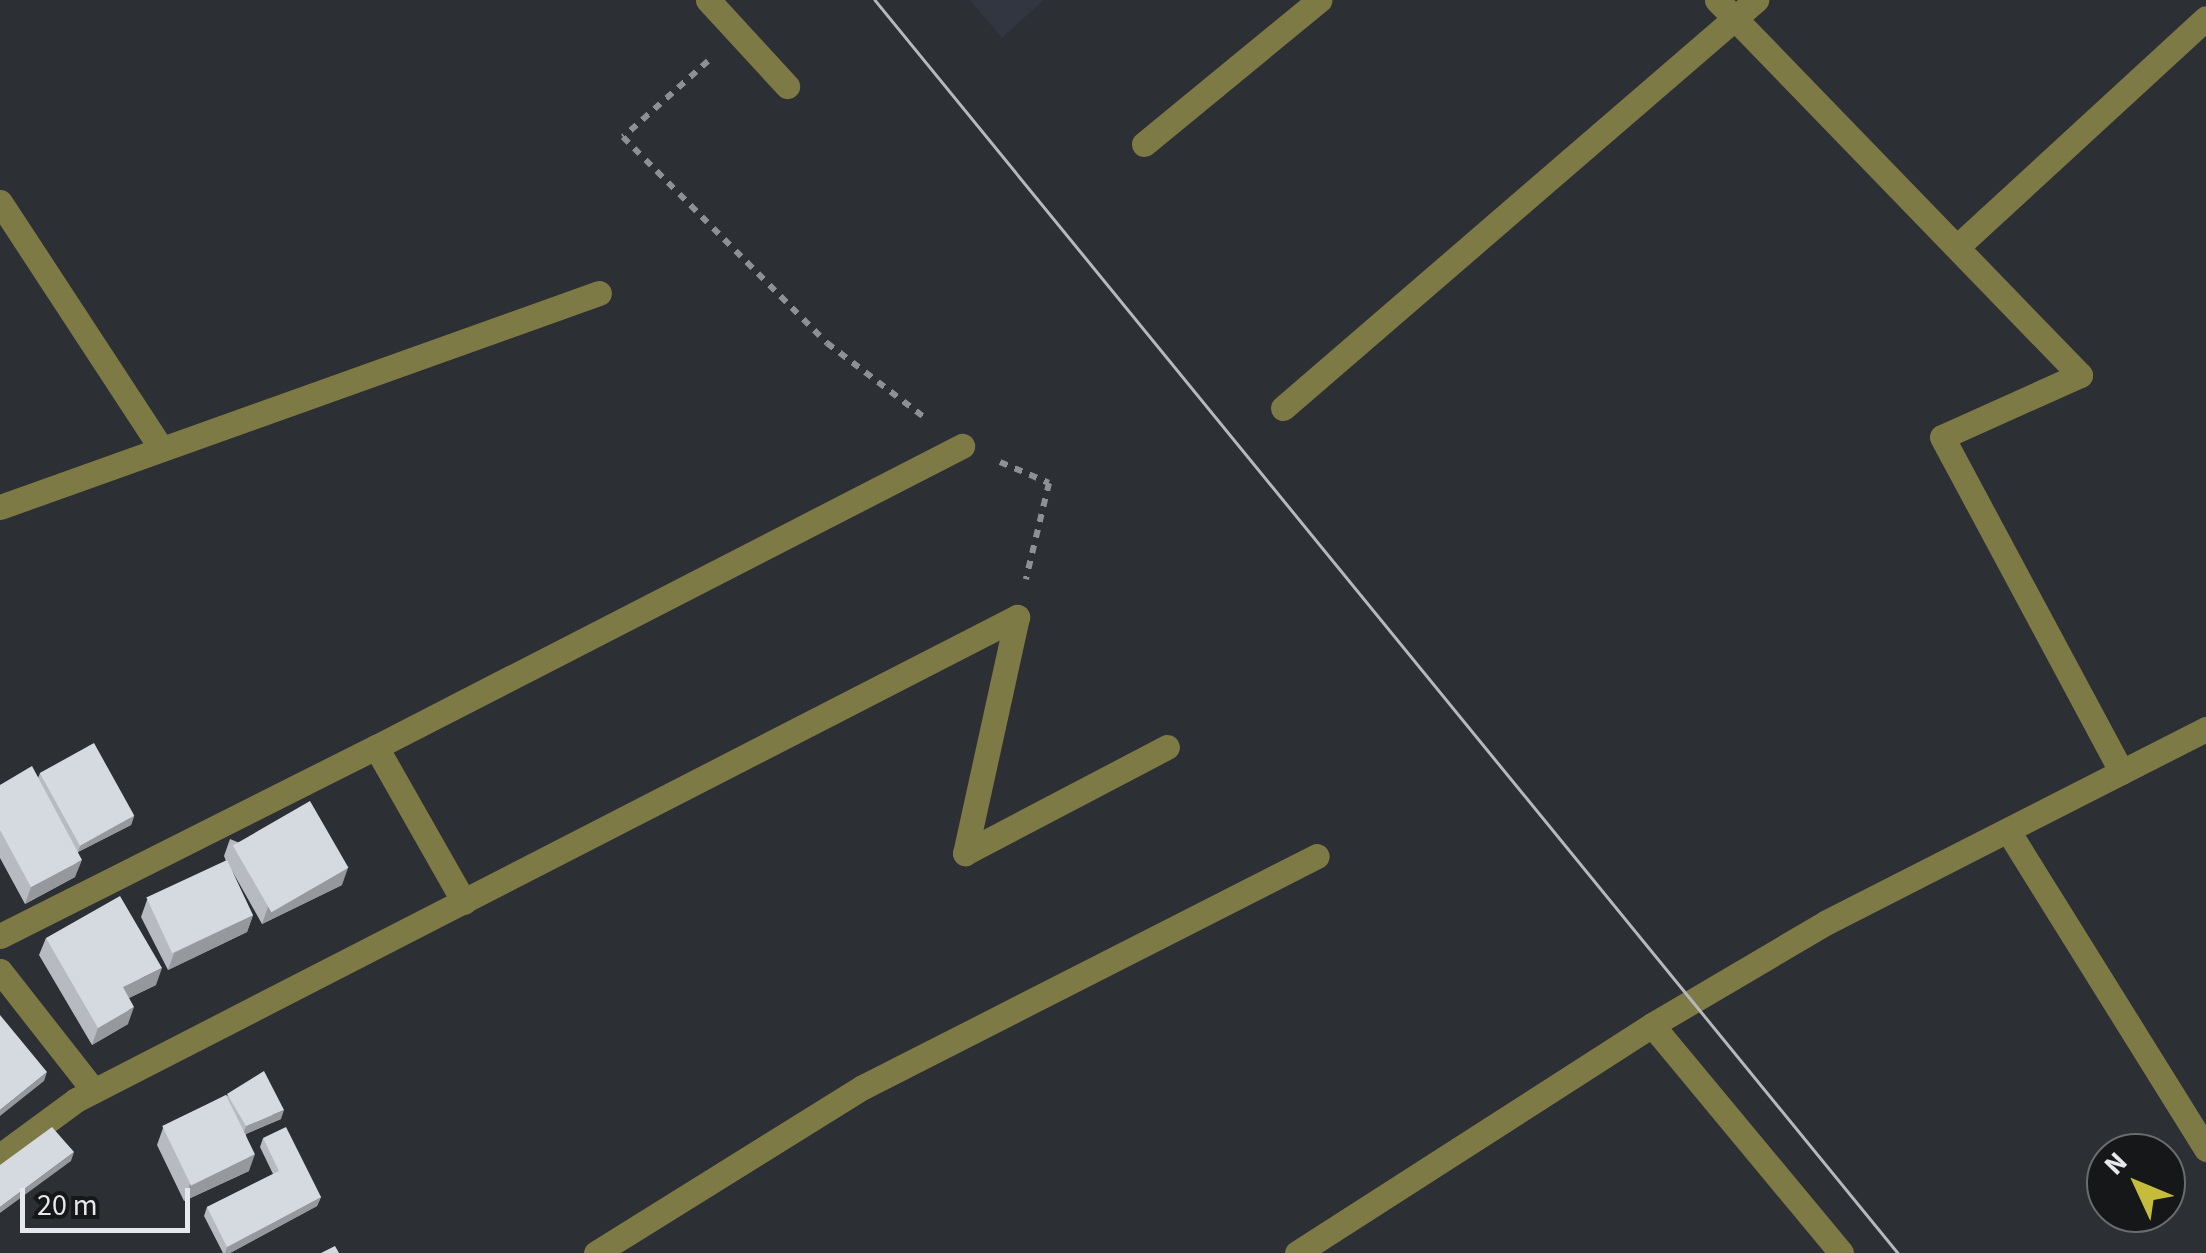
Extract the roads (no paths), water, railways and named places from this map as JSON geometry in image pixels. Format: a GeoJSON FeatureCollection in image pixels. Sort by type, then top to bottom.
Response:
{"type":"FeatureCollection","features":[{"type":"Feature","properties":{"kind":"street"},"geometry":{"type":"LineString","coordinates":[[708,0],[787,86]]}},
{"type":"Feature","properties":{"kind":"street"},"geometry":{"type":"LineString","coordinates":[[1144,144],[1319,0]]}},
{"type":"Feature","properties":{"kind":"street"},"geometry":{"type":"LineString","coordinates":[[1283,408],[1726,9],[1756,0]]}},
{"type":"Feature","properties":{"kind":"street"},"geometry":{"type":"LineString","coordinates":[[1726,9],[2080,375],[1942,437],[2122,772]]}},
{"type":"Feature","properties":{"kind":"street"},"geometry":{"type":"LineString","coordinates":[[1956,247],[2206,18]]}},
{"type":"Feature","properties":{"kind":"street"},"geometry":{"type":"LineString","coordinates":[[0,202],[162,448]]}},
{"type":"Feature","properties":{"kind":"street"},"geometry":{"type":"LineString","coordinates":[[0,506],[599,293]]}},
{"type":"Feature","properties":{"kind":"street"},"geometry":{"type":"LineString","coordinates":[[0,936],[962,446]]}},
{"type":"Feature","properties":{"kind":"street"},"geometry":{"type":"LineString","coordinates":[[0,1156],[94,1091],[1017,616],[965,853],[1168,747]]}},
{"type":"Feature","properties":{"kind":"street"},"geometry":{"type":"LineString","coordinates":[[1297,1253],[1652,1025],[1827,922],[2010,834],[2206,729]]}},
{"type":"Feature","properties":{"kind":"street"},"geometry":{"type":"LineString","coordinates":[[376,747],[464,902]]}},
{"type":"Feature","properties":{"kind":"street"},"geometry":{"type":"LineString","coordinates":[[2010,834],[2206,1149]]}},
{"type":"Feature","properties":{"kind":"street"},"geometry":{"type":"LineString","coordinates":[[596,1253],[863,1086],[1318,856]]}},
{"type":"Feature","properties":{"kind":"street"},"geometry":{"type":"LineString","coordinates":[[0,971],[94,1091]]}},
{"type":"Feature","properties":{"kind":"street"},"geometry":{"type":"LineString","coordinates":[[1652,1025],[1841,1253]]}},
{"type":"Feature","properties":{"kind":"tram line"},"geometry":{"type":"LineString","coordinates":[[875,0],[1898,1253]]}}]}
